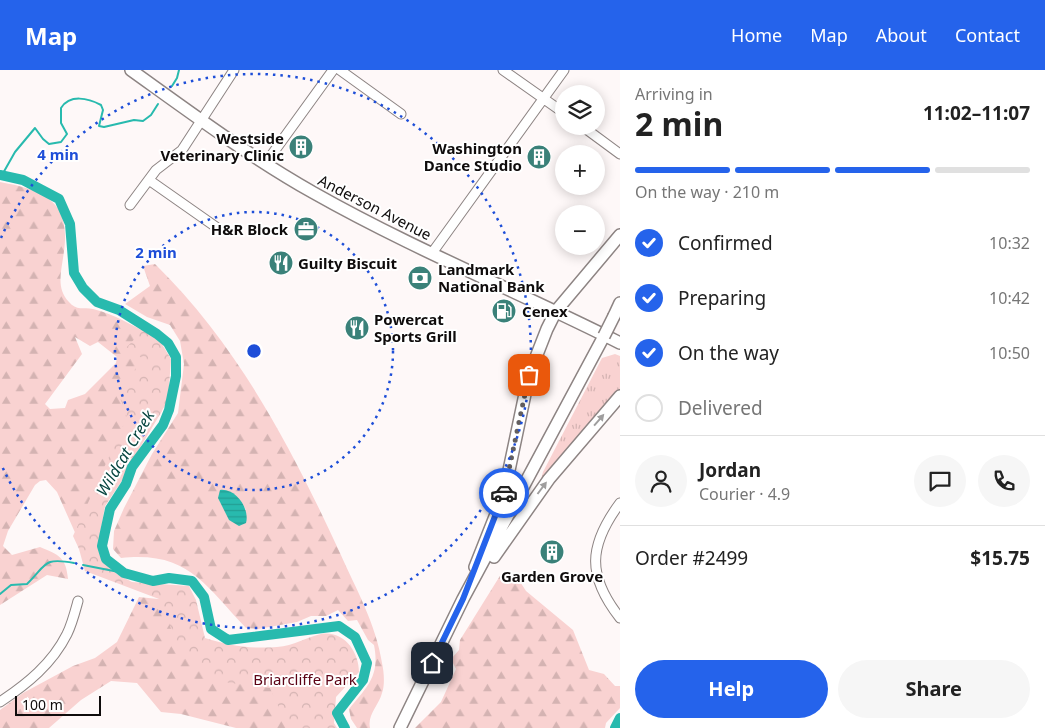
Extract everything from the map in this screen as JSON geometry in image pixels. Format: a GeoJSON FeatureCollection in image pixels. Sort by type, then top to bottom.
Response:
{"type":"FeatureCollection","features":[{"type":"Feature","properties":{"kind":"main road","name":"Anderson Avenue"},"geometry":{"type":"LineString","coordinates":[[131,70],[266,164],[326,200],[620,343]]}},
{"type":"Feature","properties":{"kind":"main road"},"geometry":{"type":"LineString","coordinates":[[463,599],[504,494],[529,375],[537,352],[556,311],[620,235]]}},
{"type":"Feature","properties":{"kind":"main road"},"geometry":{"type":"LineString","coordinates":[[400,728],[463,599],[593,358],[620,303]]}},
{"type":"Feature","properties":{"kind":"main road"},"geometry":{"type":"LineString","coordinates":[[463,599],[548,479],[620,396]]}},
{"type":"Feature","properties":{"kind":"street"},"geometry":{"type":"LineString","coordinates":[[130,205],[156,170],[182,150],[234,70]]}},
{"type":"Feature","properties":{"kind":"street"},"geometry":{"type":"LineString","coordinates":[[266,164],[333,70]]}},
{"type":"Feature","properties":{"kind":"street"},"geometry":{"type":"LineString","coordinates":[[340,70],[401,114]]}},
{"type":"Feature","properties":{"kind":"street"},"geometry":{"type":"LineString","coordinates":[[503,70],[555,107]]}},
{"type":"Feature","properties":{"kind":"street"},"geometry":{"type":"LineString","coordinates":[[432,253],[564,70]]}},
{"type":"Feature","properties":{"kind":"street"},"geometry":{"type":"LineString","coordinates":[[594,135],[620,154]]}},
{"type":"Feature","properties":{"kind":"street"},"geometry":{"type":"LineString","coordinates":[[149,180],[216,227]]}},
{"type":"Feature","properties":{"kind":"street"},"geometry":{"type":"LineString","coordinates":[[620,503],[603,529],[596,562],[597,580],[606,600],[620,618]]}},
{"type":"Feature","properties":{"kind":"street"},"geometry":{"type":"LineString","coordinates":[[0,702],[30,681],[50,660],[67,634],[78,601]]}},
{"type":"Feature","properties":{"kind":"green space"},"geometry":{"type":"Polygon","coordinates":[[[0,182],[30,189],[41,194],[58,209],[63,220],[65,234],[61,271],[62,291],[72,305],[77,308],[93,309],[109,314],[152,335],[162,411],[105,506],[85,555],[57,492],[46,480],[40,481],[35,485],[8,531],[3,546],[12,555],[40,547],[52,552],[63,561],[68,579],[47,575],[0,605],[0,182]],[[75,337],[82,354],[45,404],[50,409],[65,408],[68,400],[85,394],[116,363],[117,357],[98,342],[90,346],[75,337]]]}},
{"type":"Feature","properties":{"kind":"green space"},"geometry":{"type":"Polygon","coordinates":[[[155,264],[185,295],[212,329],[261,400],[303,475],[365,607],[379,649],[384,686],[381,697],[370,719],[370,728],[357,728],[351,719],[349,709],[367,687],[374,673],[375,665],[374,645],[368,640],[357,620],[348,621],[338,610],[326,616],[311,616],[297,622],[258,629],[246,628],[206,585],[179,565],[144,557],[121,558],[113,549],[114,531],[124,508],[152,454],[178,413],[184,364],[180,341],[170,325],[147,317],[125,304],[150,286],[143,266],[155,264]],[[220,502],[223,507],[246,510],[242,503],[220,502]]]}},
{"type":"Feature","properties":{"kind":"green space","name":"Briarcliffe Park"},"geometry":{"type":"Polygon","coordinates":[[[144,329],[157,336],[171,359],[168,401],[138,448],[125,476],[105,506],[98,546],[105,563],[117,574],[132,582],[189,586],[196,600],[205,638],[232,645],[258,648],[283,646],[321,634],[337,635],[343,639],[353,650],[359,672],[336,697],[334,723],[337,728],[288,728],[270,688],[208,680],[211,674],[182,656],[159,599],[85,571],[73,536],[127,417],[119,395],[142,358],[126,348],[144,329]]]}},
{"type":"Feature","properties":{"kind":"green space"},"geometry":{"type":"Polygon","coordinates":[[[615,354],[620,356],[620,390],[541,479],[602,358],[615,354]]]}},
{"type":"Feature","properties":{"kind":"green space"},"geometry":{"type":"Polygon","coordinates":[[[503,571],[517,577],[526,591],[573,630],[589,670],[604,674],[615,686],[620,686],[620,708],[606,723],[605,728],[415,728],[441,702],[456,669],[451,659],[459,650],[460,640],[503,571]]]}},
{"type":"Feature","properties":{"kind":"green space"},"geometry":{"type":"Polygon","coordinates":[[[139,597],[177,601],[197,646],[327,709],[332,728],[236,728],[181,714],[161,712],[137,683],[111,681],[81,700],[49,728],[0,728],[0,710],[23,693],[73,666],[95,658],[117,642],[139,597]]]}},
{"type":"Feature","properties":{"kind":"water"},"geometry":{"type":"Polygon","coordinates":[[[220,490],[231,492],[240,500],[246,512],[246,523],[239,526],[229,520],[218,498],[220,490]]]}},
{"type":"Feature","properties":{"kind":"waterway"},"geometry":{"type":"LineString","coordinates":[[172,86],[179,70]]}},
{"type":"Feature","properties":{"kind":"waterway"},"geometry":{"type":"LineString","coordinates":[[2,175],[15,152],[35,128],[49,144],[61,142],[67,134],[61,123],[61,108],[69,101],[85,99],[101,105],[103,110],[99,126],[104,127],[134,120],[143,121],[151,115],[158,104]]}},
{"type":"Feature","properties":{"kind":"waterway","name":"Wildcat Creek"},"geometry":{"type":"LineString","coordinates":[[0,175],[23,180],[59,199],[70,224],[74,273],[83,288],[97,302],[119,310],[157,334],[168,343],[176,357],[176,376],[169,410],[163,425],[132,467],[126,484],[110,509],[102,546],[106,559],[124,573],[153,581],[169,578],[192,581],[204,597],[211,629],[228,640],[339,626],[355,637],[367,663],[363,680],[337,713],[345,728]]}},
{"type":"Feature","properties":{"kind":"waterway"},"geometry":{"type":"LineString","coordinates":[[0,594],[11,585],[27,584],[42,567],[50,562],[64,561],[74,563]]}},
{"type":"Feature","properties":{"kind":"waterway"},"geometry":{"type":"LineString","coordinates":[[83,565],[124,573]]}},
{"type":"Feature","properties":{"kind":"waterway","name":"Wildcat Creek"},"geometry":{"type":"LineString","coordinates":[[615,728],[620,718]]}},
{"type":"Feature","properties":{"kind":"way so far"},"geometry":{"type":"LineString","coordinates":[[504,493],[529,375]]}},
{"type":"Feature","properties":{"kind":"place","name":"Westside Veterinary Clinic"},"geometry":{"type":"Point","coordinates":[301,147]}},
{"type":"Feature","properties":{"kind":"place","name":"Washington Dance Studio"},"geometry":{"type":"Point","coordinates":[539,157]}},
{"type":"Feature","properties":{"kind":"place","name":"H&R Block"},"geometry":{"type":"Point","coordinates":[306,229]}},
{"type":"Feature","properties":{"kind":"place","name":"Guilty Biscuit"},"geometry":{"type":"Point","coordinates":[281,263]}},
{"type":"Feature","properties":{"kind":"place","name":"Landmark National Bank"},"geometry":{"type":"Point","coordinates":[420,278]}},
{"type":"Feature","properties":{"kind":"place","name":"Cenex"},"geometry":{"type":"Point","coordinates":[504,311]}},
{"type":"Feature","properties":{"kind":"place","name":"Powercat Sports Grill"},"geometry":{"type":"Point","coordinates":[357,328]}},
{"type":"Feature","properties":{"kind":"place","name":"Garden Grove"},"geometry":{"type":"Point","coordinates":[552,552]}},
{"type":"Feature","properties":{"kind":"route"},"geometry":{"type":"LineString","coordinates":[[432,663],[463,599],[504,493]]}}]}
